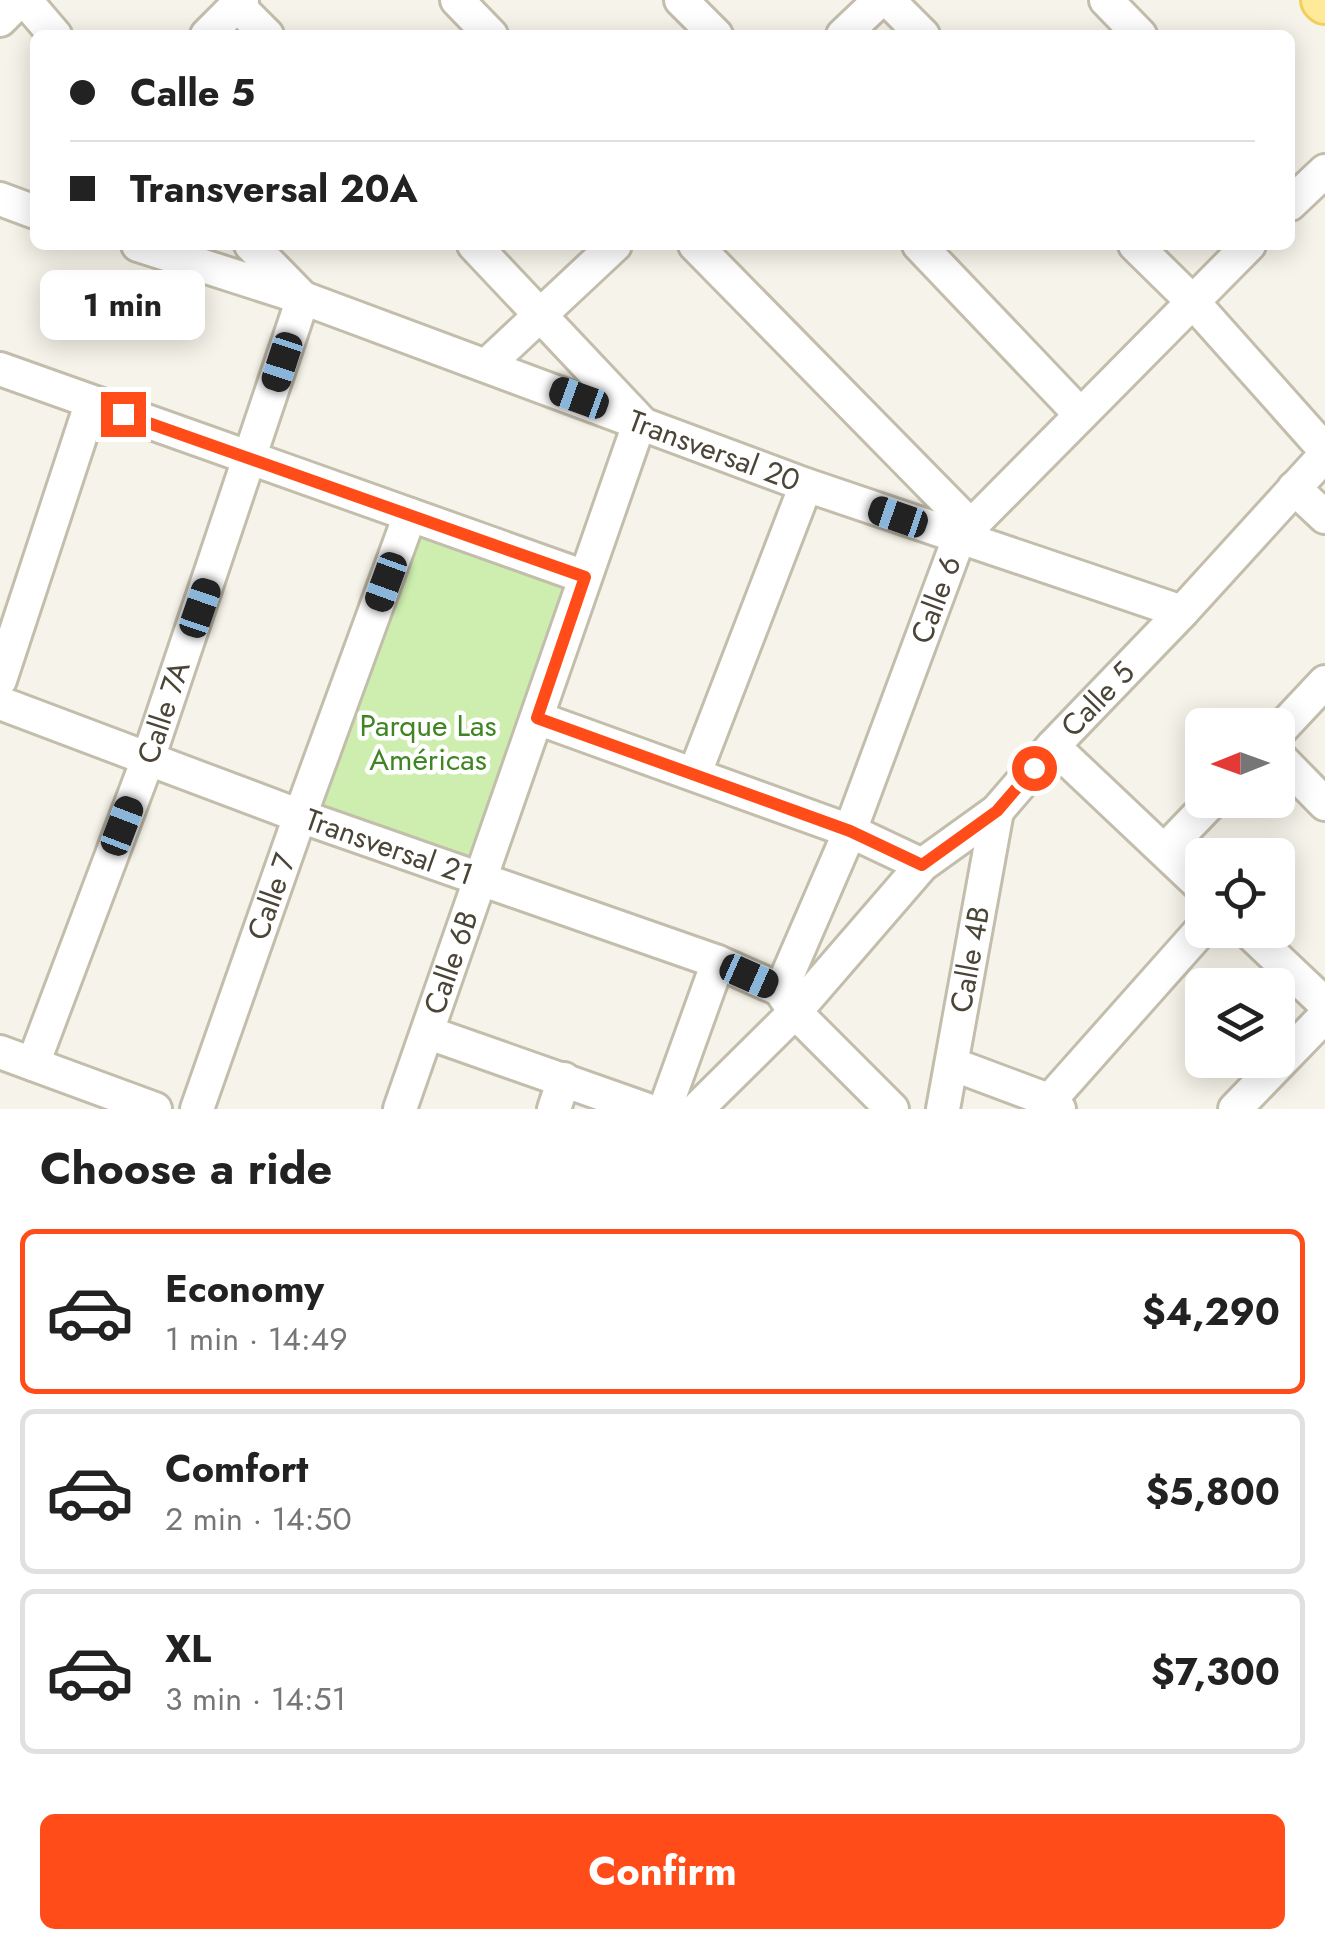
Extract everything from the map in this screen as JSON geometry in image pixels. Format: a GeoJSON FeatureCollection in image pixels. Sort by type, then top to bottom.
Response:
{"type":"FeatureCollection","features":[{"type":"Feature","properties":{"kind":"street"},"geometry":{"type":"LineString","coordinates":[[0,20],[22,0],[50,30]]}},
{"type":"Feature","properties":{"kind":"street"},"geometry":{"type":"LineString","coordinates":[[457,0],[485,30]]}},
{"type":"Feature","properties":{"kind":"street"},"geometry":{"type":"LineString","coordinates":[[681,0],[711,30]]}},
{"type":"Feature","properties":{"kind":"street"},"geometry":{"type":"LineString","coordinates":[[847,30],[880,0]]}},
{"type":"Feature","properties":{"kind":"street"},"geometry":{"type":"LineString","coordinates":[[888,0],[918,30]]}},
{"type":"Feature","properties":{"kind":"street"},"geometry":{"type":"LineString","coordinates":[[1106,0],[1135,30]]}},
{"type":"Feature","properties":{"kind":"street"},"geometry":{"type":"LineString","coordinates":[[213,30],[240,2],[263,30]]}},
{"type":"Feature","properties":{"kind":"street"},"geometry":{"type":"LineString","coordinates":[[1295,194],[1325,171]]}},
{"type":"Feature","properties":{"kind":"street"},"geometry":{"type":"LineString","coordinates":[[1,201],[30,210]]}},
{"type":"Feature","properties":{"kind":"street","name":"Transversal 20"},"geometry":{"type":"LineString","coordinates":[[154,250],[488,364],[806,485],[965,532],[1182,612]]}},
{"type":"Feature","properties":{"kind":"street"},"geometry":{"type":"LineString","coordinates":[[256,250],[303,298]]}},
{"type":"Feature","properties":{"kind":"street"},"geometry":{"type":"LineString","coordinates":[[479,250],[640,421]]}},
{"type":"Feature","properties":{"kind":"street"},"geometry":{"type":"LineString","coordinates":[[488,364],[609,250]]}},
{"type":"Feature","properties":{"kind":"street"},"geometry":{"type":"LineString","coordinates":[[700,250],[965,532]]}},
{"type":"Feature","properties":{"kind":"street"},"geometry":{"type":"LineString","coordinates":[[924,250],[1080,414]]}},
{"type":"Feature","properties":{"kind":"street"},"geometry":{"type":"LineString","coordinates":[[1140,250],[1192,302],[1325,452]]}},
{"type":"Feature","properties":{"kind":"street","name":"Calle 6"},"geometry":{"type":"LineString","coordinates":[[788,1001],[965,532],[1245,250]]}},
{"type":"Feature","properties":{"kind":"street","name":"Calle 7A"},"geometry":{"type":"LineString","coordinates":[[33,1064],[148,759],[303,298]]}},
{"type":"Feature","properties":{"kind":"street"},"geometry":{"type":"LineString","coordinates":[[0,369],[585,577]]}},
{"type":"Feature","properties":{"kind":"street"},"geometry":{"type":"LineString","coordinates":[[0,680],[91,404]]}},
{"type":"Feature","properties":{"kind":"street","name":"Calle 6B"},"geometry":{"type":"LineString","coordinates":[[400,1109],[640,421]]}},
{"type":"Feature","properties":{"kind":"street","name":"Calle 5"},"geometry":{"type":"LineString","coordinates":[[698,1109],[788,1001],[922,865],[997,811],[1325,452]]}},
{"type":"Feature","properties":{"kind":"street"},"geometry":{"type":"LineString","coordinates":[[695,773],[806,485]]}},
{"type":"Feature","properties":{"kind":"street"},"geometry":{"type":"LineString","coordinates":[[1294,488],[1325,517]]}},
{"type":"Feature","properties":{"kind":"street","name":"Calle 7"},"geometry":{"type":"LineString","coordinates":[[198,1109],[410,515]]}},
{"type":"Feature","properties":{"kind":"street"},"geometry":{"type":"LineString","coordinates":[[1295,714],[1325,682]]}},
{"type":"Feature","properties":{"kind":"street","name":"Transversal 21"},"geometry":{"type":"LineString","coordinates":[[0,703],[300,816],[718,962],[788,1001]]}},
{"type":"Feature","properties":{"kind":"street"},"geometry":{"type":"LineString","coordinates":[[537,718],[850,831],[922,865]]}},
{"type":"Feature","properties":{"kind":"street"},"geometry":{"type":"LineString","coordinates":[[1053,746],[1185,869]]}},
{"type":"Feature","properties":{"kind":"street"},"geometry":{"type":"LineString","coordinates":[[1295,773],[1325,804]]}},
{"type":"Feature","properties":{"kind":"street","name":"Calle 4B"},"geometry":{"type":"LineString","coordinates":[[943,1109],[997,811]]}},
{"type":"Feature","properties":{"kind":"street"},"geometry":{"type":"LineString","coordinates":[[1165,850],[1195,818]]}},
{"type":"Feature","properties":{"kind":"street"},"geometry":{"type":"LineString","coordinates":[[952,1064],[1051,1106],[1186,948]]}},
{"type":"Feature","properties":{"kind":"street"},"geometry":{"type":"LineString","coordinates":[[1266,948],[1325,1004]]}},
{"type":"Feature","properties":{"kind":"street"},"geometry":{"type":"LineString","coordinates":[[665,1109],[718,962]]}},
{"type":"Feature","properties":{"kind":"street"},"geometry":{"type":"LineString","coordinates":[[788,1001],[892,1109]]}},
{"type":"Feature","properties":{"kind":"street"},"geometry":{"type":"LineString","coordinates":[[1235,1109],[1325,1016]]}},
{"type":"Feature","properties":{"kind":"street"},"geometry":{"type":"LineString","coordinates":[[428,1033],[559,1094],[645,1109]]}},
{"type":"Feature","properties":{"kind":"street"},"geometry":{"type":"LineString","coordinates":[[0,1052],[155,1109]]}},
{"type":"Feature","properties":{"kind":"green space","name":"Parque Las Américas"},"geometry":{"type":"Polygon","coordinates":[[[416,528],[573,586],[475,864],[314,808],[416,528]]]}},
{"type":"Feature","properties":{"kind":"route"},"geometry":{"type":"LineString","coordinates":[[123,414],[585,577],[537,718],[850,831],[922,865],[997,811],[1034,768]]}}]}
